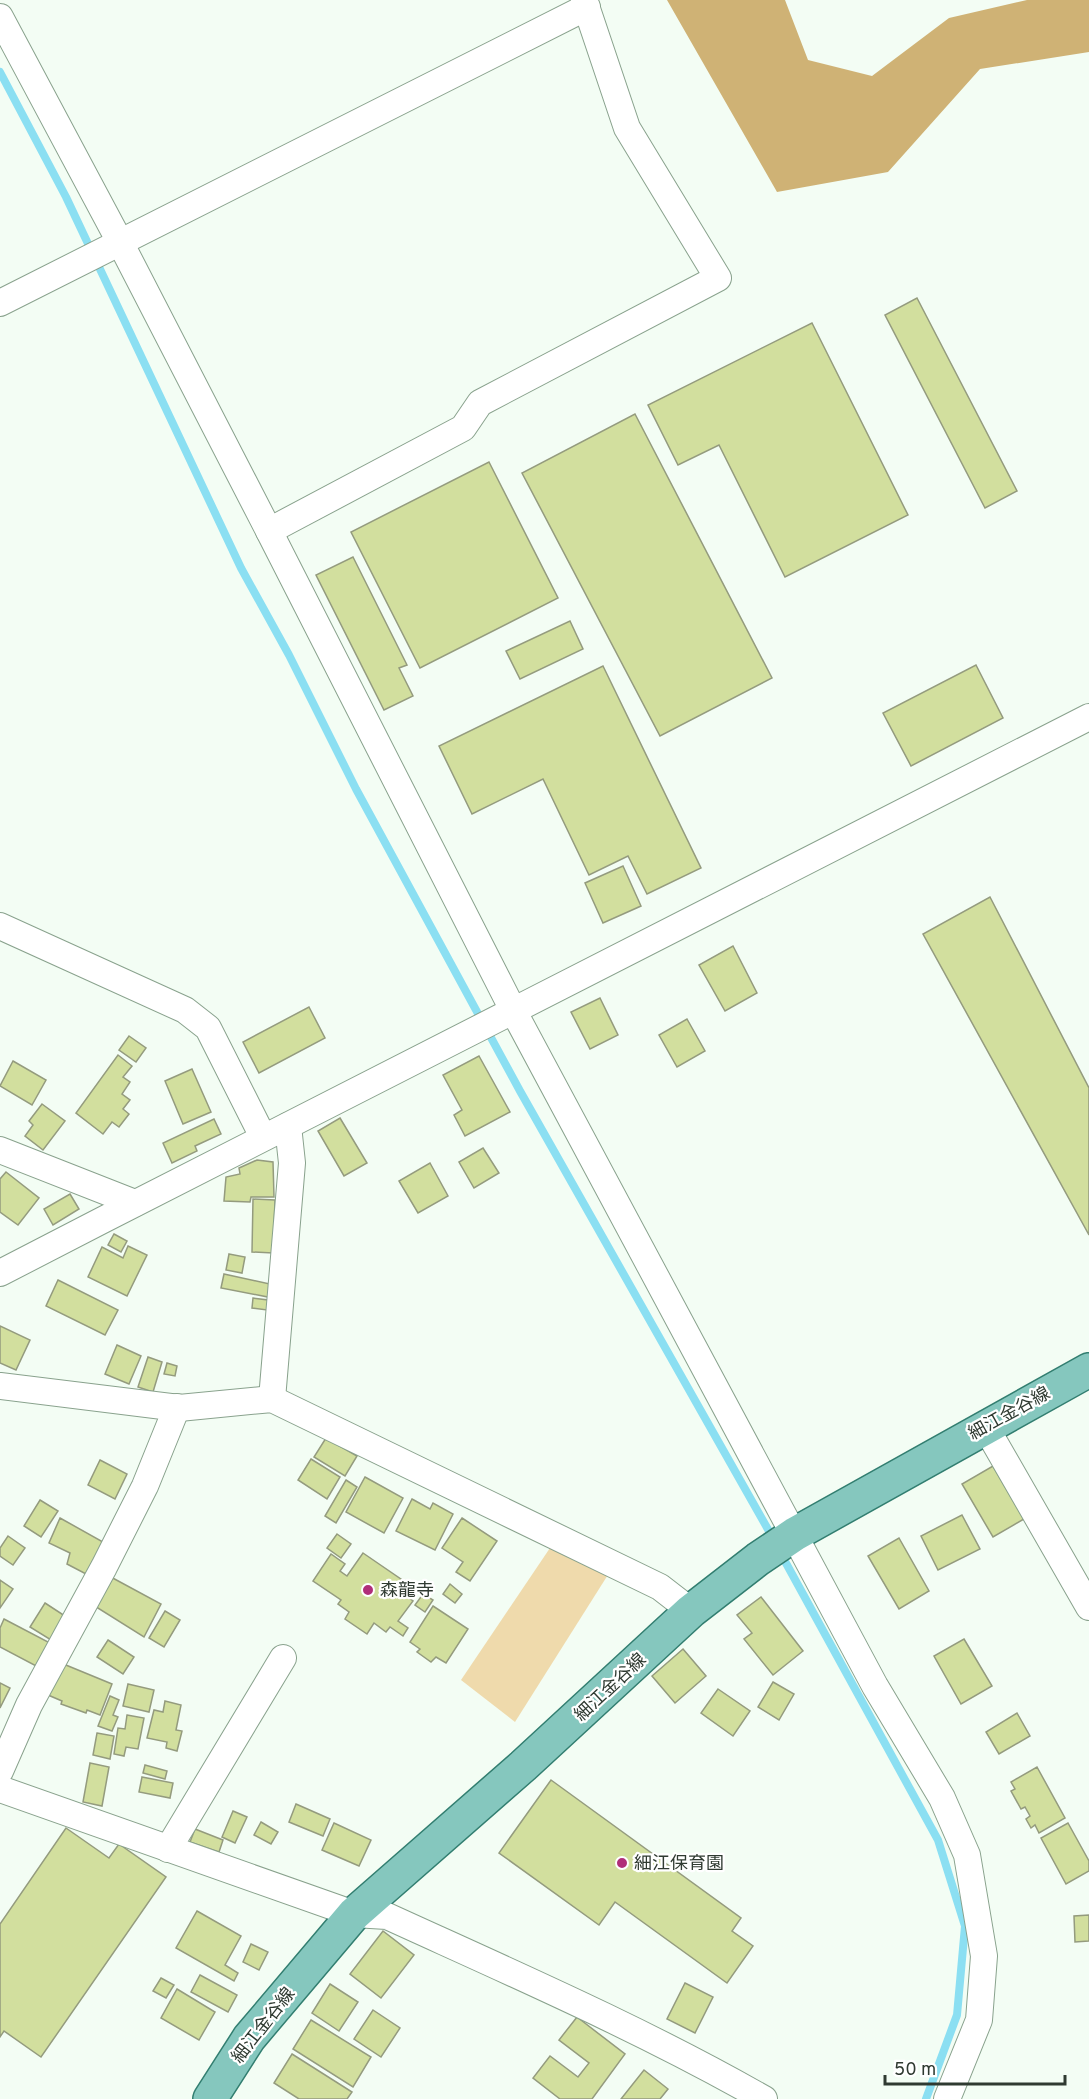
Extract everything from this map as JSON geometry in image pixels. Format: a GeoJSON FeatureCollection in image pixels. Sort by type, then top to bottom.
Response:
{"type":"FeatureCollection","features":[{"type":"Feature","properties":{"kind":"main road","name":"細江金谷線"},"geometry":{"type":"LineString","coordinates":[[210,2099],[249,2038],[354,1914],[523,1767],[691,1611],[792,1536],[985,1426],[1089,1370]]}},
{"type":"Feature","properties":{"kind":"street"},"geometry":{"type":"LineString","coordinates":[[0,303],[115,247],[586,4],[627,128],[718,278],[480,403],[463,428],[269,531]]}},
{"type":"Feature","properties":{"kind":"street"},"geometry":{"type":"LineString","coordinates":[[0,17],[115,247],[269,531],[506,1015],[875,1686],[942,1798],[967,1855],[984,1956],[979,2020],[947,2099]]}},
{"type":"Feature","properties":{"kind":"street"},"geometry":{"type":"LineString","coordinates":[[0,1273],[1089,717]]}},
{"type":"Feature","properties":{"kind":"street"},"geometry":{"type":"LineString","coordinates":[[0,926],[185,1010],[201,1022],[208,1028],[263,1137]]}},
{"type":"Feature","properties":{"kind":"street"},"geometry":{"type":"LineString","coordinates":[[272,1399],[292,1163],[288,1126]]}},
{"type":"Feature","properties":{"kind":"street"},"geometry":{"type":"LineString","coordinates":[[0,1149],[135,1203]]}},
{"type":"Feature","properties":{"kind":"street"},"geometry":{"type":"LineString","coordinates":[[0,1386],[177,1407],[272,1399],[660,1587],[691,1611]]}},
{"type":"Feature","properties":{"kind":"street"},"geometry":{"type":"LineString","coordinates":[[0,1771],[29,1705],[145,1486],[177,1407]]}},
{"type":"Feature","properties":{"kind":"street"},"geometry":{"type":"LineString","coordinates":[[985,1426],[1089,1607]]}},
{"type":"Feature","properties":{"kind":"street"},"geometry":{"type":"LineString","coordinates":[[168,1849],[283,1658]]}},
{"type":"Feature","properties":{"kind":"street"},"geometry":{"type":"LineString","coordinates":[[0,1789],[354,1914],[387,1916],[619,2023],[725,2076],[764,2099]]}},
{"type":"Feature","properties":{"kind":"shaded area"},"geometry":{"type":"Polygon","coordinates":[[[667,0],[785,0],[808,60],[872,76],[949,18],[1027,0],[1089,0],[1089,52],[980,69],[888,172],[777,192],[667,0]]]}},
{"type":"Feature","properties":{"kind":"shaded area"},"geometry":{"type":"Polygon","coordinates":[[[552,1545],[611,1570],[515,1722],[461,1680],[552,1545]]]}},
{"type":"Feature","properties":{"kind":"building"},"geometry":{"type":"Polygon","coordinates":[[[917,298],[1017,491],[985,508],[885,315],[917,298]]]}},
{"type":"Feature","properties":{"kind":"building"},"geometry":{"type":"Polygon","coordinates":[[[812,323],[908,515],[785,577],[719,445],[678,465],[648,405],[812,323]]]}},
{"type":"Feature","properties":{"kind":"building"},"geometry":{"type":"Polygon","coordinates":[[[635,414],[772,678],[660,736],[522,473],[635,414]]]}},
{"type":"Feature","properties":{"kind":"building"},"geometry":{"type":"Polygon","coordinates":[[[489,462],[558,598],[420,668],[351,532],[489,462]]]}},
{"type":"Feature","properties":{"kind":"building"},"geometry":{"type":"Polygon","coordinates":[[[353,557],[407,665],[399,668],[413,696],[384,710],[316,575],[353,557]]]}},
{"type":"Feature","properties":{"kind":"building"},"geometry":{"type":"Polygon","coordinates":[[[570,621],[583,649],[520,679],[506,651],[570,621]]]}},
{"type":"Feature","properties":{"kind":"building"},"geometry":{"type":"Polygon","coordinates":[[[976,665],[1003,718],[911,766],[883,713],[976,665]]]}},
{"type":"Feature","properties":{"kind":"building"},"geometry":{"type":"Polygon","coordinates":[[[603,666],[701,868],[647,894],[628,856],[589,875],[543,779],[472,814],[439,746],[603,666]]]}},
{"type":"Feature","properties":{"kind":"building"},"geometry":{"type":"Polygon","coordinates":[[[623,866],[641,906],[603,923],[585,883],[623,866]]]}},
{"type":"Feature","properties":{"kind":"building"},"geometry":{"type":"Polygon","coordinates":[[[990,897],[1089,1088],[1089,1235],[923,934],[990,897]]]}},
{"type":"Feature","properties":{"kind":"building"},"geometry":{"type":"Polygon","coordinates":[[[733,946],[757,993],[725,1011],[699,965],[733,946]]]}},
{"type":"Feature","properties":{"kind":"building"},"geometry":{"type":"Polygon","coordinates":[[[600,998],[618,1035],[590,1049],[571,1012],[600,998]]]}},
{"type":"Feature","properties":{"kind":"building"},"geometry":{"type":"Polygon","coordinates":[[[309,1007],[325,1038],[259,1073],[243,1042],[309,1007]]]}},
{"type":"Feature","properties":{"kind":"building"},"geometry":{"type":"Polygon","coordinates":[[[687,1019],[705,1051],[677,1067],[659,1035],[687,1019]]]}},
{"type":"Feature","properties":{"kind":"building"},"geometry":{"type":"Polygon","coordinates":[[[129,1036],[146,1048],[136,1062],[119,1050],[129,1036]]]}},
{"type":"Feature","properties":{"kind":"building"},"geometry":{"type":"Polygon","coordinates":[[[118,1055],[132,1066],[123,1077],[130,1082],[122,1094],[130,1100],[123,1109],[129,1114],[119,1127],[112,1122],[103,1134],[76,1113],[118,1055]]]}},
{"type":"Feature","properties":{"kind":"building"},"geometry":{"type":"Polygon","coordinates":[[[479,1056],[510,1112],[465,1136],[454,1115],[462,1110],[443,1075],[479,1056]]]}},
{"type":"Feature","properties":{"kind":"building"},"geometry":{"type":"Polygon","coordinates":[[[13,1061],[46,1080],[32,1105],[0,1086],[13,1061]]]}},
{"type":"Feature","properties":{"kind":"building"},"geometry":{"type":"Polygon","coordinates":[[[192,1069],[211,1112],[183,1124],[165,1081],[192,1069]]]}},
{"type":"Feature","properties":{"kind":"building"},"geometry":{"type":"Polygon","coordinates":[[[42,1104],[65,1121],[43,1150],[25,1136],[33,1125],[29,1121],[42,1104]]]}},
{"type":"Feature","properties":{"kind":"building"},"geometry":{"type":"Polygon","coordinates":[[[340,1118],[367,1163],[344,1176],[318,1131],[340,1118]]]}},
{"type":"Feature","properties":{"kind":"building"},"geometry":{"type":"Polygon","coordinates":[[[214,1119],[221,1134],[195,1146],[197,1151],[172,1163],[163,1143],[214,1119]]]}},
{"type":"Feature","properties":{"kind":"building"},"geometry":{"type":"Polygon","coordinates":[[[483,1148],[499,1173],[474,1188],[459,1162],[483,1148]]]}},
{"type":"Feature","properties":{"kind":"building"},"geometry":{"type":"Polygon","coordinates":[[[257,1160],[273,1162],[274,1197],[251,1197],[250,1202],[224,1201],[226,1177],[240,1174],[239,1168],[257,1160]]]}},
{"type":"Feature","properties":{"kind":"building"},"geometry":{"type":"Polygon","coordinates":[[[430,1163],[448,1196],[418,1213],[399,1181],[430,1163]]]}},
{"type":"Feature","properties":{"kind":"building"},"geometry":{"type":"Polygon","coordinates":[[[6,1172],[39,1198],[18,1225],[0,1212],[0,1179],[6,1172]]]}},
{"type":"Feature","properties":{"kind":"building"},"geometry":{"type":"Polygon","coordinates":[[[70,1194],[79,1209],[53,1225],[44,1209],[70,1194]]]}},
{"type":"Feature","properties":{"kind":"building"},"geometry":{"type":"Polygon","coordinates":[[[253,1199],[275,1200],[273,1253],[252,1252],[253,1199]]]}},
{"type":"Feature","properties":{"kind":"building"},"geometry":{"type":"Polygon","coordinates":[[[114,1234],[127,1241],[121,1252],[108,1245],[114,1234]]]}},
{"type":"Feature","properties":{"kind":"building"},"geometry":{"type":"Polygon","coordinates":[[[128,1246],[147,1255],[127,1296],[88,1277],[102,1247],[123,1258],[128,1246]]]}},
{"type":"Feature","properties":{"kind":"building"},"geometry":{"type":"Polygon","coordinates":[[[229,1254],[245,1257],[242,1273],[226,1270],[229,1254]]]}},
{"type":"Feature","properties":{"kind":"building"},"geometry":{"type":"Polygon","coordinates":[[[224,1274],[270,1284],[268,1297],[221,1288],[224,1274]]]}},
{"type":"Feature","properties":{"kind":"building"},"geometry":{"type":"Polygon","coordinates":[[[58,1280],[118,1310],[105,1335],[46,1306],[58,1280]]]}},
{"type":"Feature","properties":{"kind":"building"},"geometry":{"type":"Polygon","coordinates":[[[253,1298],[268,1300],[267,1310],[252,1308],[253,1298]]]}},
{"type":"Feature","properties":{"kind":"building"},"geometry":{"type":"Polygon","coordinates":[[[0,1326],[30,1340],[16,1370],[0,1363],[0,1326]]]}},
{"type":"Feature","properties":{"kind":"building"},"geometry":{"type":"Polygon","coordinates":[[[117,1345],[141,1356],[129,1384],[105,1374],[117,1345]]]}},
{"type":"Feature","properties":{"kind":"building"},"geometry":{"type":"Polygon","coordinates":[[[148,1357],[162,1362],[153,1392],[138,1387],[148,1357]]]}},
{"type":"Feature","properties":{"kind":"building"},"geometry":{"type":"Polygon","coordinates":[[[167,1363],[177,1366],[175,1376],[164,1374],[167,1363]]]}},
{"type":"Feature","properties":{"kind":"building"},"geometry":{"type":"Polygon","coordinates":[[[326,1438],[357,1456],[345,1476],[314,1457],[326,1438]]]}},
{"type":"Feature","properties":{"kind":"building"},"geometry":{"type":"Polygon","coordinates":[[[311,1459],[340,1477],[327,1499],[298,1480],[311,1459]]]}},
{"type":"Feature","properties":{"kind":"building"},"geometry":{"type":"Polygon","coordinates":[[[100,1460],[127,1474],[115,1499],[88,1485],[100,1460]]]}},
{"type":"Feature","properties":{"kind":"building"},"geometry":{"type":"Polygon","coordinates":[[[993,1466],[1024,1519],[993,1537],[962,1484],[993,1466]]]}},
{"type":"Feature","properties":{"kind":"building"},"geometry":{"type":"Polygon","coordinates":[[[365,1477],[403,1498],[384,1533],[346,1512],[365,1477]]]}},
{"type":"Feature","properties":{"kind":"building"},"geometry":{"type":"Polygon","coordinates":[[[346,1480],[357,1487],[336,1523],[325,1516],[346,1480]]]}},
{"type":"Feature","properties":{"kind":"building"},"geometry":{"type":"Polygon","coordinates":[[[412,1499],[430,1509],[433,1503],[453,1514],[435,1550],[396,1531],[412,1499]]]}},
{"type":"Feature","properties":{"kind":"building"},"geometry":{"type":"Polygon","coordinates":[[[40,1500],[58,1511],[41,1537],[24,1526],[40,1500]]]}},
{"type":"Feature","properties":{"kind":"building"},"geometry":{"type":"Polygon","coordinates":[[[962,1515],[980,1549],[938,1570],[921,1536],[962,1515]]]}},
{"type":"Feature","properties":{"kind":"building"},"geometry":{"type":"Polygon","coordinates":[[[60,1518],[103,1542],[86,1574],[67,1564],[70,1553],[49,1543],[60,1518]]]}},
{"type":"Feature","properties":{"kind":"building"},"geometry":{"type":"Polygon","coordinates":[[[462,1518],[497,1541],[470,1581],[456,1572],[463,1562],[442,1548],[462,1518]]]}},
{"type":"Feature","properties":{"kind":"building"},"geometry":{"type":"Polygon","coordinates":[[[337,1534],[351,1544],[341,1558],[327,1548],[337,1534]]]}},
{"type":"Feature","properties":{"kind":"building"},"geometry":{"type":"Polygon","coordinates":[[[8,1536],[25,1548],[13,1565],[0,1556],[0,1548],[8,1536]]]}},
{"type":"Feature","properties":{"kind":"building"},"geometry":{"type":"Polygon","coordinates":[[[899,1538],[929,1591],[899,1609],[868,1556],[899,1538]]]}},
{"type":"Feature","properties":{"kind":"building","name":"森龍寺"},"geometry":{"type":"Polygon","coordinates":[[[363,1553],[411,1586],[405,1595],[413,1601],[398,1621],[408,1628],[403,1636],[390,1627],[386,1632],[374,1623],[367,1634],[345,1619],[349,1612],[338,1604],[341,1600],[313,1581],[331,1554],[345,1564],[340,1571],[347,1576],[363,1553]]]}},
{"type":"Feature","properties":{"kind":"building"},"geometry":{"type":"Polygon","coordinates":[[[109,1576],[161,1604],[144,1637],[93,1605],[109,1576]]]}},
{"type":"Feature","properties":{"kind":"building"},"geometry":{"type":"Polygon","coordinates":[[[0,1580],[13,1589],[0,1608],[0,1580]]]}},
{"type":"Feature","properties":{"kind":"building"},"geometry":{"type":"Polygon","coordinates":[[[450,1584],[462,1594],[455,1603],[443,1594],[450,1584]]]}},
{"type":"Feature","properties":{"kind":"building"},"geometry":{"type":"Polygon","coordinates":[[[423,1594],[433,1600],[425,1612],[415,1605],[423,1594]]]}},
{"type":"Feature","properties":{"kind":"building"},"geometry":{"type":"Polygon","coordinates":[[[761,1597],[803,1651],[773,1675],[744,1639],[752,1633],[737,1615],[761,1597]]]}},
{"type":"Feature","properties":{"kind":"building"},"geometry":{"type":"Polygon","coordinates":[[[45,1603],[65,1616],[51,1640],[30,1627],[45,1603]]]}},
{"type":"Feature","properties":{"kind":"building"},"geometry":{"type":"Polygon","coordinates":[[[433,1606],[468,1629],[446,1663],[436,1657],[431,1662],[417,1652],[420,1649],[410,1642],[433,1606]]]}},
{"type":"Feature","properties":{"kind":"building"},"geometry":{"type":"Polygon","coordinates":[[[165,1611],[180,1620],[164,1647],[149,1638],[165,1611]]]}},
{"type":"Feature","properties":{"kind":"building"},"geometry":{"type":"Polygon","coordinates":[[[4,1619],[50,1643],[38,1667],[0,1647],[0,1628],[4,1619]]]}},
{"type":"Feature","properties":{"kind":"building"},"geometry":{"type":"Polygon","coordinates":[[[964,1639],[992,1686],[961,1704],[934,1656],[964,1639]]]}},
{"type":"Feature","properties":{"kind":"building"},"geometry":{"type":"Polygon","coordinates":[[[108,1640],[134,1657],[123,1674],[97,1657],[108,1640]]]}},
{"type":"Feature","properties":{"kind":"building"},"geometry":{"type":"Polygon","coordinates":[[[683,1649],[706,1676],[675,1703],[652,1676],[683,1649]]]}},
{"type":"Feature","properties":{"kind":"building"},"geometry":{"type":"Polygon","coordinates":[[[61,1663],[112,1684],[100,1715],[87,1710],[86,1713],[61,1704],[62,1701],[48,1695],[61,1663]]]}},
{"type":"Feature","properties":{"kind":"building"},"geometry":{"type":"Polygon","coordinates":[[[773,1682],[794,1694],[779,1720],[758,1707],[773,1682]]]}},
{"type":"Feature","properties":{"kind":"building"},"geometry":{"type":"Polygon","coordinates":[[[0,1683],[10,1688],[0,1708],[0,1683]]]}},
{"type":"Feature","properties":{"kind":"building"},"geometry":{"type":"Polygon","coordinates":[[[128,1684],[154,1690],[149,1712],[123,1706],[128,1684]]]}},
{"type":"Feature","properties":{"kind":"building"},"geometry":{"type":"Polygon","coordinates":[[[718,1689],[750,1711],[733,1736],[701,1713],[718,1689]]]}},
{"type":"Feature","properties":{"kind":"building"},"geometry":{"type":"Polygon","coordinates":[[[110,1696],[119,1700],[113,1715],[118,1717],[112,1731],[98,1726],[110,1696]]]}},
{"type":"Feature","properties":{"kind":"building"},"geometry":{"type":"Polygon","coordinates":[[[165,1701],[181,1705],[176,1730],[182,1731],[177,1751],[166,1748],[167,1742],[147,1738],[154,1710],[163,1712],[165,1701]]]}},
{"type":"Feature","properties":{"kind":"building"},"geometry":{"type":"Polygon","coordinates":[[[1017,1713],[1030,1736],[999,1754],[986,1732],[1017,1713]]]}},
{"type":"Feature","properties":{"kind":"building"},"geometry":{"type":"Polygon","coordinates":[[[127,1715],[144,1718],[138,1749],[126,1747],[124,1756],[114,1754],[118,1728],[125,1729],[127,1715]]]}},
{"type":"Feature","properties":{"kind":"building"},"geometry":{"type":"Polygon","coordinates":[[[97,1733],[114,1736],[110,1759],[93,1755],[97,1733]]]}},
{"type":"Feature","properties":{"kind":"building"},"geometry":{"type":"Polygon","coordinates":[[[90,1763],[109,1767],[102,1806],[83,1802],[90,1763]]]}},
{"type":"Feature","properties":{"kind":"building"},"geometry":{"type":"Polygon","coordinates":[[[145,1765],[167,1771],[165,1779],[143,1773],[145,1765]]]}},
{"type":"Feature","properties":{"kind":"building"},"geometry":{"type":"Polygon","coordinates":[[[1037,1767],[1065,1818],[1039,1833],[1035,1825],[1031,1828],[1026,1819],[1030,1816],[1025,1807],[1021,1809],[1011,1791],[1015,1789],[1011,1782],[1037,1767]]]}},
{"type":"Feature","properties":{"kind":"building"},"geometry":{"type":"Polygon","coordinates":[[[142,1777],[173,1783],[170,1798],[139,1792],[142,1777]]]}},
{"type":"Feature","properties":{"kind":"building"},"geometry":{"type":"Polygon","coordinates":[[[551,1780],[741,1918],[732,1931],[753,1946],[727,1983],[615,1902],[599,1925],[499,1853],[551,1780]]]}},
{"type":"Feature","properties":{"kind":"building"},"geometry":{"type":"Polygon","coordinates":[[[296,1804],[330,1819],[323,1836],[289,1822],[296,1804]]]}},
{"type":"Feature","properties":{"kind":"building"},"geometry":{"type":"Polygon","coordinates":[[[233,1811],[247,1817],[235,1843],[222,1837],[233,1811]]]}},
{"type":"Feature","properties":{"kind":"building"},"geometry":{"type":"Polygon","coordinates":[[[261,1822],[278,1832],[271,1844],[254,1835],[261,1822]]]}},
{"type":"Feature","properties":{"kind":"building"},"geometry":{"type":"Polygon","coordinates":[[[334,1823],[371,1840],[359,1866],[322,1850],[334,1823]]]}},
{"type":"Feature","properties":{"kind":"building"},"geometry":{"type":"Polygon","coordinates":[[[1068,1823],[1089,1861],[1089,1871],[1066,1884],[1041,1838],[1068,1823]]]}},
{"type":"Feature","properties":{"kind":"building"},"geometry":{"type":"Polygon","coordinates":[[[66,1828],[109,1858],[119,1844],[166,1877],[41,2057],[4,2031],[0,2037],[0,1924],[66,1828]]]}},
{"type":"Feature","properties":{"kind":"building"},"geometry":{"type":"Polygon","coordinates":[[[195,1829],[223,1840],[219,1852],[190,1842],[195,1829]]]}},
{"type":"Feature","properties":{"kind":"building"},"geometry":{"type":"Polygon","coordinates":[[[197,1911],[241,1936],[225,1965],[238,1973],[234,1981],[176,1948],[197,1911]]]}},
{"type":"Feature","properties":{"kind":"building"},"geometry":{"type":"Polygon","coordinates":[[[1089,1915],[1089,1941],[1075,1942],[1074,1916],[1089,1915]]]}},
{"type":"Feature","properties":{"kind":"building"},"geometry":{"type":"Polygon","coordinates":[[[383,1931],[414,1955],[381,1998],[350,1974],[383,1931]]]}},
{"type":"Feature","properties":{"kind":"building"},"geometry":{"type":"Polygon","coordinates":[[[251,1944],[268,1952],[259,1970],[243,1962],[251,1944]]]}},
{"type":"Feature","properties":{"kind":"building"},"geometry":{"type":"Polygon","coordinates":[[[200,1975],[237,1995],[228,2012],[191,1992],[200,1975]]]}},
{"type":"Feature","properties":{"kind":"building"},"geometry":{"type":"Polygon","coordinates":[[[161,1978],[174,1985],[166,1998],[153,1991],[161,1978]]]}},
{"type":"Feature","properties":{"kind":"building"},"geometry":{"type":"Polygon","coordinates":[[[685,1983],[713,1997],[695,2033],[667,2019],[685,1983]]]}},
{"type":"Feature","properties":{"kind":"building"},"geometry":{"type":"Polygon","coordinates":[[[330,1984],[358,2002],[339,2031],[312,2013],[330,1984]]]}},
{"type":"Feature","properties":{"kind":"building"},"geometry":{"type":"Polygon","coordinates":[[[177,1989],[215,2012],[199,2040],[161,2018],[177,1989]]]}},
{"type":"Feature","properties":{"kind":"building"},"geometry":{"type":"Polygon","coordinates":[[[373,2010],[400,2028],[381,2057],[354,2039],[373,2010]]]}},
{"type":"Feature","properties":{"kind":"building"},"geometry":{"type":"Polygon","coordinates":[[[577,2017],[625,2054],[592,2099],[560,2099],[533,2078],[550,2056],[578,2077],[589,2063],[559,2040],[577,2017]]]}},
{"type":"Feature","properties":{"kind":"building"},"geometry":{"type":"Polygon","coordinates":[[[311,2020],[371,2057],[353,2087],[293,2049],[311,2020]]]}},
{"type":"Feature","properties":{"kind":"building"},"geometry":{"type":"Polygon","coordinates":[[[292,2054],[352,2092],[347,2099],[299,2099],[274,2083],[292,2054]]]}},
{"type":"Feature","properties":{"kind":"building"},"geometry":{"type":"Polygon","coordinates":[[[644,2070],[668,2089],[660,2099],[621,2099],[644,2070]]]}},
{"type":"Feature","properties":{"kind":"waterway"},"geometry":{"type":"LineString","coordinates":[[0,72],[66,197],[241,568],[289,655],[356,789],[520,1091],[774,1540]]}},
{"type":"Feature","properties":{"kind":"waterway"},"geometry":{"type":"LineString","coordinates":[[781,1554],[938,1840],[965,1926],[957,2015],[926,2099]]}},
{"type":"Feature","properties":{"kind":"place","name":"森龍寺"},"geometry":{"type":"Point","coordinates":[368,1590]}},
{"type":"Feature","properties":{"kind":"place","name":"細江保育園"},"geometry":{"type":"Point","coordinates":[622,1863]}}]}
